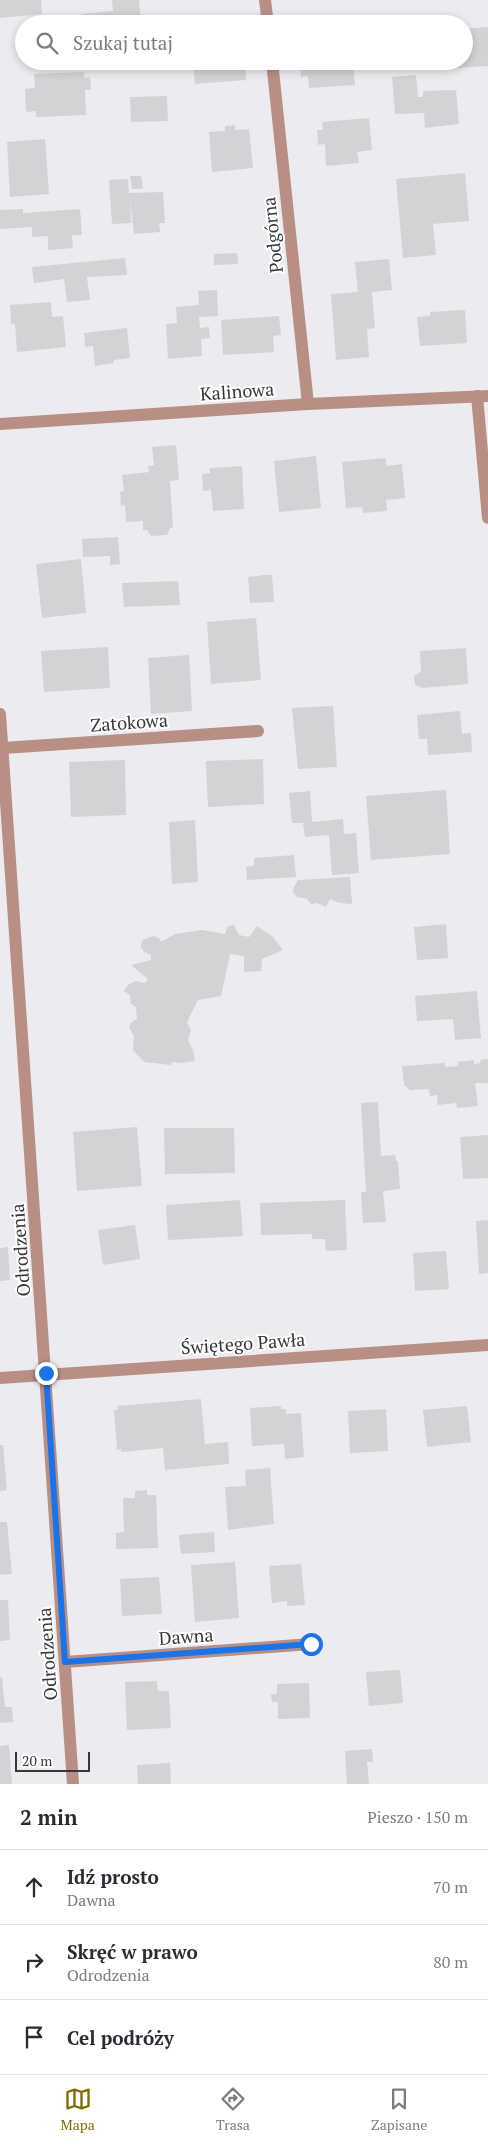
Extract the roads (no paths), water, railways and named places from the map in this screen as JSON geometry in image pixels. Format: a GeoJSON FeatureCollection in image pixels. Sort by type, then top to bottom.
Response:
{"type":"FeatureCollection","features":[{"type":"Feature","properties":{"kind":"street"},"geometry":{"type":"LineString","coordinates":[[265,0],[267,15]]}},
{"type":"Feature","properties":{"kind":"street","name":"Podgórna"},"geometry":{"type":"LineString","coordinates":[[273,70],[308,404]]}},
{"type":"Feature","properties":{"kind":"street","name":"Kalinowa"},"geometry":{"type":"LineString","coordinates":[[0,424],[308,404],[482,396],[488,518]]}},
{"type":"Feature","properties":{"kind":"street","name":"Odrodzenia"},"geometry":{"type":"LineString","coordinates":[[0,714],[46,1373],[72,1784]]}},
{"type":"Feature","properties":{"kind":"street","name":"Zatokowa"},"geometry":{"type":"LineString","coordinates":[[3,748],[258,731]]}},
{"type":"Feature","properties":{"kind":"street","name":"Świętego Pawła"},"geometry":{"type":"LineString","coordinates":[[0,1378],[46,1373],[488,1345]]}},
{"type":"Feature","properties":{"kind":"street","name":"Dawna"},"geometry":{"type":"LineString","coordinates":[[65,1662],[311,1644]]}}]}
